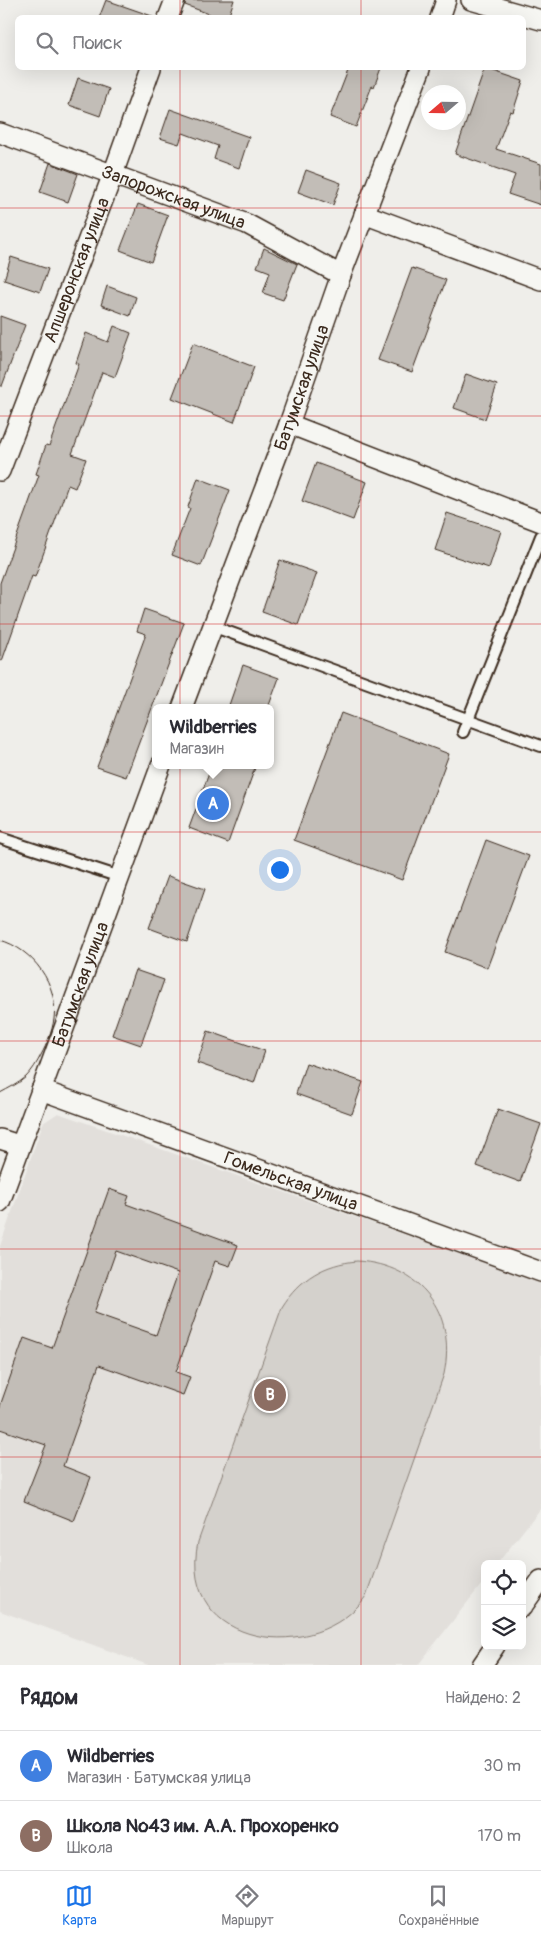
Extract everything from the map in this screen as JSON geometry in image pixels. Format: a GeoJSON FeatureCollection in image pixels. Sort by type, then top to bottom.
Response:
{"type":"FeatureCollection","features":[{"type":"Feature","properties":{"kind":"street"},"geometry":{"type":"LineString","coordinates":[[169,15],[174,0]]}},
{"type":"Feature","properties":{"kind":"street"},"geometry":{"type":"LineString","coordinates":[[441,15],[446,0]]}},
{"type":"Feature","properties":{"kind":"street"},"geometry":{"type":"LineString","coordinates":[[471,0],[524,15]]}},
{"type":"Feature","properties":{"kind":"street"},"geometry":{"type":"LineString","coordinates":[[526,16],[541,20]]}},
{"type":"Feature","properties":{"kind":"street","name":"Апшеронская улица"},"geometry":{"type":"LineString","coordinates":[[0,471],[113,174],[150,70]]}},
{"type":"Feature","properties":{"kind":"street","name":"Батумская улица"},"geometry":{"type":"LineString","coordinates":[[183,704],[289,424],[364,214],[419,70]]}},
{"type":"Feature","properties":{"kind":"street","name":"Запорожская улица"},"geometry":{"type":"LineString","coordinates":[[0,133],[248,224],[342,275]]}},
{"type":"Feature","properties":{"kind":"street"},"geometry":{"type":"LineString","coordinates":[[364,214],[541,280]]}},
{"type":"Feature","properties":{"kind":"street"},"geometry":{"type":"LineString","coordinates":[[289,424],[541,522]]}},
{"type":"Feature","properties":{"kind":"street","name":"Батумская улица"},"geometry":{"type":"LineString","coordinates":[[0,1202],[19,1145],[160,769]]}},
{"type":"Feature","properties":{"kind":"street","name":"Гомельская улица"},"geometry":{"type":"LineString","coordinates":[[41,1090],[541,1272]]}},
{"type":"Feature","properties":{"kind":"street"},"geometry":{"type":"LineString","coordinates":[[0,1139],[19,1145]]}},
{"type":"Feature","properties":{"kind":"street"},"geometry":{"type":"LineString","coordinates":[[523,1605],[541,1580]]}},
{"type":"Feature","properties":{"kind":"street"},"geometry":{"type":"LineString","coordinates":[[482,1665],[492,1650]]}},
{"type":"Feature","properties":{"kind":"lane"},"geometry":{"type":"LineString","coordinates":[[463,732],[541,536]]}},
{"type":"Feature","properties":{"kind":"lane"},"geometry":{"type":"LineString","coordinates":[[212,626],[541,746]]}},
{"type":"Feature","properties":{"kind":"lane"},"geometry":{"type":"LineString","coordinates":[[0,838],[120,877]]}},
{"type":"Feature","properties":{"kind":"shaded area"},"geometry":{"type":"Polygon","coordinates":[[[58,1113],[541,1282],[541,1508],[500,1560],[481,1560],[481,1585],[418,1665],[148,1665],[0,1611],[0,1246],[43,1123],[58,1113]]]}},
{"type":"Feature","properties":{"kind":"shaded area"},"geometry":{"type":"Polygon","coordinates":[[[357,1261],[379,1264],[399,1272],[416,1282],[429,1296],[439,1312],[445,1331],[447,1352],[444,1374],[366,1596],[344,1618],[317,1632],[286,1638],[256,1635],[229,1625],[208,1606],[197,1578],[198,1542],[282,1307],[297,1288],[314,1274],[334,1265],[357,1261]]]}},
{"type":"Feature","properties":{"kind":"building"},"geometry":{"type":"Polygon","coordinates":[[[106,0],[149,15],[100,15],[106,0]]]}},
{"type":"Feature","properties":{"kind":"building"},"geometry":{"type":"Polygon","coordinates":[[[186,0],[234,0],[229,15],[212,15],[185,5],[186,0]]]}},
{"type":"Feature","properties":{"kind":"building"},"geometry":{"type":"Polygon","coordinates":[[[348,70],[380,70],[356,127],[330,117],[348,70]]]}},
{"type":"Feature","properties":{"kind":"building"},"geometry":{"type":"Polygon","coordinates":[[[484,70],[491,70],[523,81],[513,112],[510,111],[496,149],[541,164],[541,205],[508,194],[515,175],[455,154],[463,130],[466,130],[466,122],[484,70]]]}},
{"type":"Feature","properties":{"kind":"building"},"geometry":{"type":"Polygon","coordinates":[[[78,78],[109,89],[100,116],[69,105],[78,78]]]}},
{"type":"Feature","properties":{"kind":"building"},"geometry":{"type":"Polygon","coordinates":[[[170,109],[249,137],[239,168],[214,159],[218,146],[183,133],[179,144],[160,138],[170,109]]]}},
{"type":"Feature","properties":{"kind":"building"},"geometry":{"type":"Polygon","coordinates":[[[50,163],[78,174],[68,202],[40,192],[50,163]]]}},
{"type":"Feature","properties":{"kind":"building"},"geometry":{"type":"Polygon","coordinates":[[[306,170],[341,183],[333,205],[298,192],[306,170]]]}},
{"type":"Feature","properties":{"kind":"building"},"geometry":{"type":"Polygon","coordinates":[[[138,204],[168,215],[151,262],[120,250],[138,204]]]}},
{"type":"Feature","properties":{"kind":"building"},"geometry":{"type":"Polygon","coordinates":[[[264,248],[297,264],[283,300],[263,293],[270,272],[257,267],[264,248]]]}},
{"type":"Feature","properties":{"kind":"building"},"geometry":{"type":"Polygon","coordinates":[[[11,257],[48,269],[40,292],[4,280],[11,257]]]}},
{"type":"Feature","properties":{"kind":"building"},"geometry":{"type":"Polygon","coordinates":[[[412,268],[446,280],[412,372],[378,360],[412,268]]]}},
{"type":"Feature","properties":{"kind":"building"},"geometry":{"type":"Polygon","coordinates":[[[107,286],[136,297],[130,316],[101,305],[107,286]]]}},
{"type":"Feature","properties":{"kind":"building"},"geometry":{"type":"Polygon","coordinates":[[[0,316],[25,325],[2,386],[0,386],[0,316]]]}},
{"type":"Feature","properties":{"kind":"building"},"geometry":{"type":"Polygon","coordinates":[[[114,326],[131,333],[115,377],[102,372],[72,454],[86,459],[75,488],[68,485],[35,577],[32,576],[2,661],[0,660],[0,583],[39,475],[36,474],[46,445],[49,446],[79,364],[76,363],[86,333],[108,342],[114,326]]]}},
{"type":"Feature","properties":{"kind":"building"},"geometry":{"type":"Polygon","coordinates":[[[193,343],[254,367],[234,422],[172,398],[193,343]]]}},
{"type":"Feature","properties":{"kind":"building"},"geometry":{"type":"Polygon","coordinates":[[[466,374],[497,385],[485,419],[454,408],[466,374]]]}},
{"type":"Feature","properties":{"kind":"building"},"geometry":{"type":"Polygon","coordinates":[[[316,463],[367,482],[353,520],[302,501],[316,463]]]}},
{"type":"Feature","properties":{"kind":"building"},"geometry":{"type":"Polygon","coordinates":[[[198,478],[230,490],[201,566],[172,555],[190,508],[188,507],[198,478]]]}},
{"type":"Feature","properties":{"kind":"building"},"geometry":{"type":"Polygon","coordinates":[[[447,513],[501,531],[489,568],[435,550],[447,513]]]}},
{"type":"Feature","properties":{"kind":"building"},"geometry":{"type":"Polygon","coordinates":[[[280,560],[317,573],[298,625],[262,612],[280,560]]]}},
{"type":"Feature","properties":{"kind":"building"},"geometry":{"type":"Polygon","coordinates":[[[144,609],[184,623],[126,777],[97,767],[146,634],[137,631],[144,609]]]}},
{"type":"Feature","properties":{"kind":"building"},"geometry":{"type":"Polygon","coordinates":[[[243,665],[279,678],[269,704],[229,704],[243,665]]]}},
{"type":"Feature","properties":{"kind":"building"},"geometry":{"type":"Polygon","coordinates":[[[341,713],[449,754],[402,880],[294,840],[341,713]]]}},
{"type":"Feature","properties":{"kind":"building"},"geometry":{"type":"Polygon","coordinates":[[[211,769],[255,769],[228,843],[189,828],[211,769]]]}},
{"type":"Feature","properties":{"kind":"building"},"geometry":{"type":"Polygon","coordinates":[[[486,840],[529,856],[487,968],[445,952],[486,840]]]}},
{"type":"Feature","properties":{"kind":"building"},"geometry":{"type":"Polygon","coordinates":[[[168,876],[205,889],[187,942],[149,928],[168,876]]]}},
{"type":"Feature","properties":{"kind":"building"},"geometry":{"type":"Polygon","coordinates":[[[135,970],[164,980],[141,1045],[112,1035],[135,970]]]}},
{"type":"Feature","properties":{"kind":"building"},"geometry":{"type":"Polygon","coordinates":[[[208,1031],[265,1051],[254,1083],[197,1063],[208,1031]]]}},
{"type":"Feature","properties":{"kind":"building"},"geometry":{"type":"Polygon","coordinates":[[[306,1063],[363,1082],[352,1114],[296,1094],[306,1063]]]}},
{"type":"Feature","properties":{"kind":"building"},"geometry":{"type":"Polygon","coordinates":[[[498,1109],[541,1124],[520,1182],[477,1166],[498,1109]]]}},
{"type":"Feature","properties":{"kind":"building"},"geometry":{"type":"Polygon","coordinates":[[[109,1189],[129,1196],[126,1204],[238,1245],[230,1266],[215,1261],[176,1372],[190,1377],[183,1395],[99,1365],[63,1466],[91,1477],[74,1521],[24,1501],[46,1445],[0,1429],[0,1406],[24,1338],[52,1348],[109,1189]],[[116,1251],[94,1313],[156,1335],[178,1273],[116,1251]]]}},
{"type":"Feature","properties":{"kind":"tram line"},"geometry":{"type":"LineString","coordinates":[[0,940],[23,951],[33,960],[48,981],[54,1006],[51,1033],[36,1064],[26,1077],[0,1093]]}},
{"type":"Feature","properties":{"kind":"place","name":"Wildberries"},"geometry":{"type":"Point","coordinates":[213,804]}},
{"type":"Feature","properties":{"kind":"place","name":"Школа №43 им. А.А. Прохоренко"},"geometry":{"type":"Point","coordinates":[270,1395]}}]}
